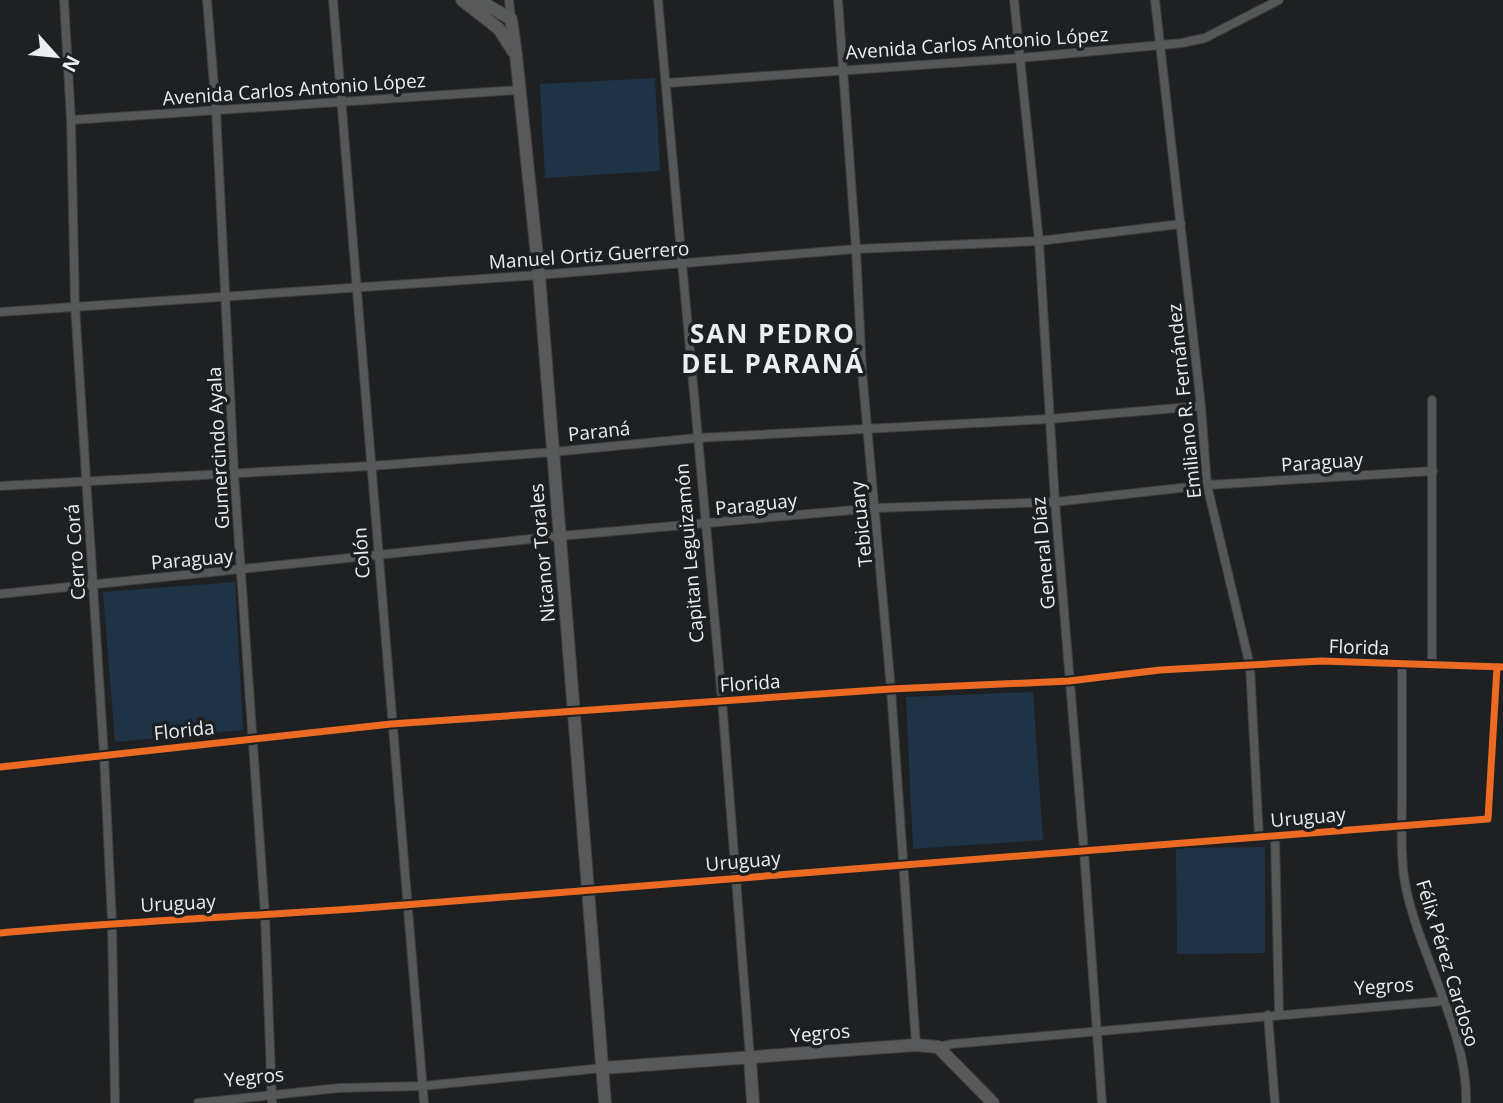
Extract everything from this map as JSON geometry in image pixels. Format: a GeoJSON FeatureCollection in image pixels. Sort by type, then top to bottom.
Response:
{"type":"FeatureCollection","features":[{"type":"Feature","properties":{"kind":"street","name":"Cerro Corá"},"geometry":{"type":"LineString","coordinates":[[64,0],[71,120],[75,306],[112,922],[115,1103]]}},
{"type":"Feature","properties":{"kind":"street","name":"Gumercindo Ayala"},"geometry":{"type":"LineString","coordinates":[[206,0],[216,110],[234,473],[265,915],[272,1099]]}},
{"type":"Feature","properties":{"kind":"street","name":"Colón"},"geometry":{"type":"LineString","coordinates":[[332,0],[424,1103]]}},
{"type":"Feature","properties":{"kind":"street"},"geometry":{"type":"LineString","coordinates":[[462,0],[499,29],[516,55]]}},
{"type":"Feature","properties":{"kind":"street"},"geometry":{"type":"LineString","coordinates":[[478,0],[511,19]]}},
{"type":"Feature","properties":{"kind":"street","name":"Nicanor Torales"},"geometry":{"type":"LineString","coordinates":[[509,0],[539,275],[606,1103]]}},
{"type":"Feature","properties":{"kind":"street","name":"Capitan Leguizamón"},"geometry":{"type":"LineString","coordinates":[[658,0],[722,700],[753,1103]]}},
{"type":"Feature","properties":{"kind":"street","name":"Tebicuary"},"geometry":{"type":"LineString","coordinates":[[838,0],[866,428],[876,508],[891,689],[916,1045]]}},
{"type":"Feature","properties":{"kind":"street","name":"General Díaz"},"geometry":{"type":"LineString","coordinates":[[1014,0],[1039,241],[1055,502],[1102,1103]]}},
{"type":"Feature","properties":{"kind":"street","name":"Emiliano R. Fernández"},"geometry":{"type":"LineString","coordinates":[[1155,0],[1201,406],[1207,485],[1250,666],[1259,837]]}},
{"type":"Feature","properties":{"kind":"street","name":"Avenida Carlos Antonio López"},"geometry":{"type":"LineString","coordinates":[[667,83],[1020,58],[1159,45],[1205,38],[1279,0]]}},
{"type":"Feature","properties":{"kind":"street","name":"Avenida Carlos Antonio López"},"geometry":{"type":"LineString","coordinates":[[71,120],[519,90]]}},
{"type":"Feature","properties":{"kind":"street","name":"Manuel Ortiz Guerrero"},"geometry":{"type":"LineString","coordinates":[[0,312],[539,275],[856,249],[1039,241],[1181,224]]}},
{"type":"Feature","properties":{"kind":"street"},"geometry":{"type":"LineString","coordinates":[[1432,400],[1432,666]]}},
{"type":"Feature","properties":{"kind":"street","name":"Paraná"},"geometry":{"type":"LineString","coordinates":[[0,486],[371,466],[697,438],[1049,419],[1201,406]]}},
{"type":"Feature","properties":{"kind":"street","name":"Paraguay"},"geometry":{"type":"LineString","coordinates":[[0,594],[560,536],[876,508],[1055,502],[1207,485],[1433,471]]}},
{"type":"Feature","properties":{"kind":"street","name":"Florida"},"geometry":{"type":"LineString","coordinates":[[0,767],[391,724],[891,689],[1069,681],[1160,670],[1321,662],[1500,667]]}},
{"type":"Feature","properties":{"kind":"street","name":"Félix Pérez Cardoso"},"geometry":{"type":"LineString","coordinates":[[1402,665],[1402,826],[1405,885],[1412,914],[1444,1001],[1462,1065],[1466,1103]]}},
{"type":"Feature","properties":{"kind":"street","name":"Uruguay"},"geometry":{"type":"LineString","coordinates":[[0,933],[112,922],[407,905],[903,863],[1488,819],[1500,667]]}},
{"type":"Feature","properties":{"kind":"street"},"geometry":{"type":"LineString","coordinates":[[1275,836],[1279,1013]]}},
{"type":"Feature","properties":{"kind":"street","name":"Yegros"},"geometry":{"type":"LineString","coordinates":[[198,1103],[272,1099],[339,1088],[422,1086],[603,1068],[916,1045],[938,1047],[1279,1013],[1444,1001]]}},
{"type":"Feature","properties":{"kind":"street"},"geometry":{"type":"LineString","coordinates":[[1268,1015],[1275,1103]]}},
{"type":"Feature","properties":{"kind":"street"},"geometry":{"type":"LineString","coordinates":[[938,1047],[993,1103]]}},
{"type":"Feature","properties":{"kind":"shaded area"},"geometry":{"type":"Polygon","coordinates":[[[655,78],[660,171],[545,178],[540,84],[655,78]]]}},
{"type":"Feature","properties":{"kind":"shaded area"},"geometry":{"type":"Polygon","coordinates":[[[235,582],[243,730],[115,742],[103,592],[235,582]]]}},
{"type":"Feature","properties":{"kind":"shaded area"},"geometry":{"type":"Polygon","coordinates":[[[1033,692],[1043,840],[913,849],[906,697],[1033,692]]]}},
{"type":"Feature","properties":{"kind":"shaded area"},"geometry":{"type":"Polygon","coordinates":[[[1265,847],[1265,953],[1177,954],[1176,848],[1265,847]]]}},
{"type":"Feature","properties":{"kind":"cycle path"},"geometry":{"type":"LineString","coordinates":[[0,767],[391,724],[891,689],[1069,681],[1160,670],[1321,661],[1503,667]]}},
{"type":"Feature","properties":{"kind":"cycle path"},"geometry":{"type":"LineString","coordinates":[[0,933],[404,905],[1488,819],[1497,667]]}},
{"type":"Feature","properties":{"kind":"district","name":"SAN PEDRO DEL PARANÁ"},"geometry":{"type":"Point","coordinates":[773,349]}}]}
